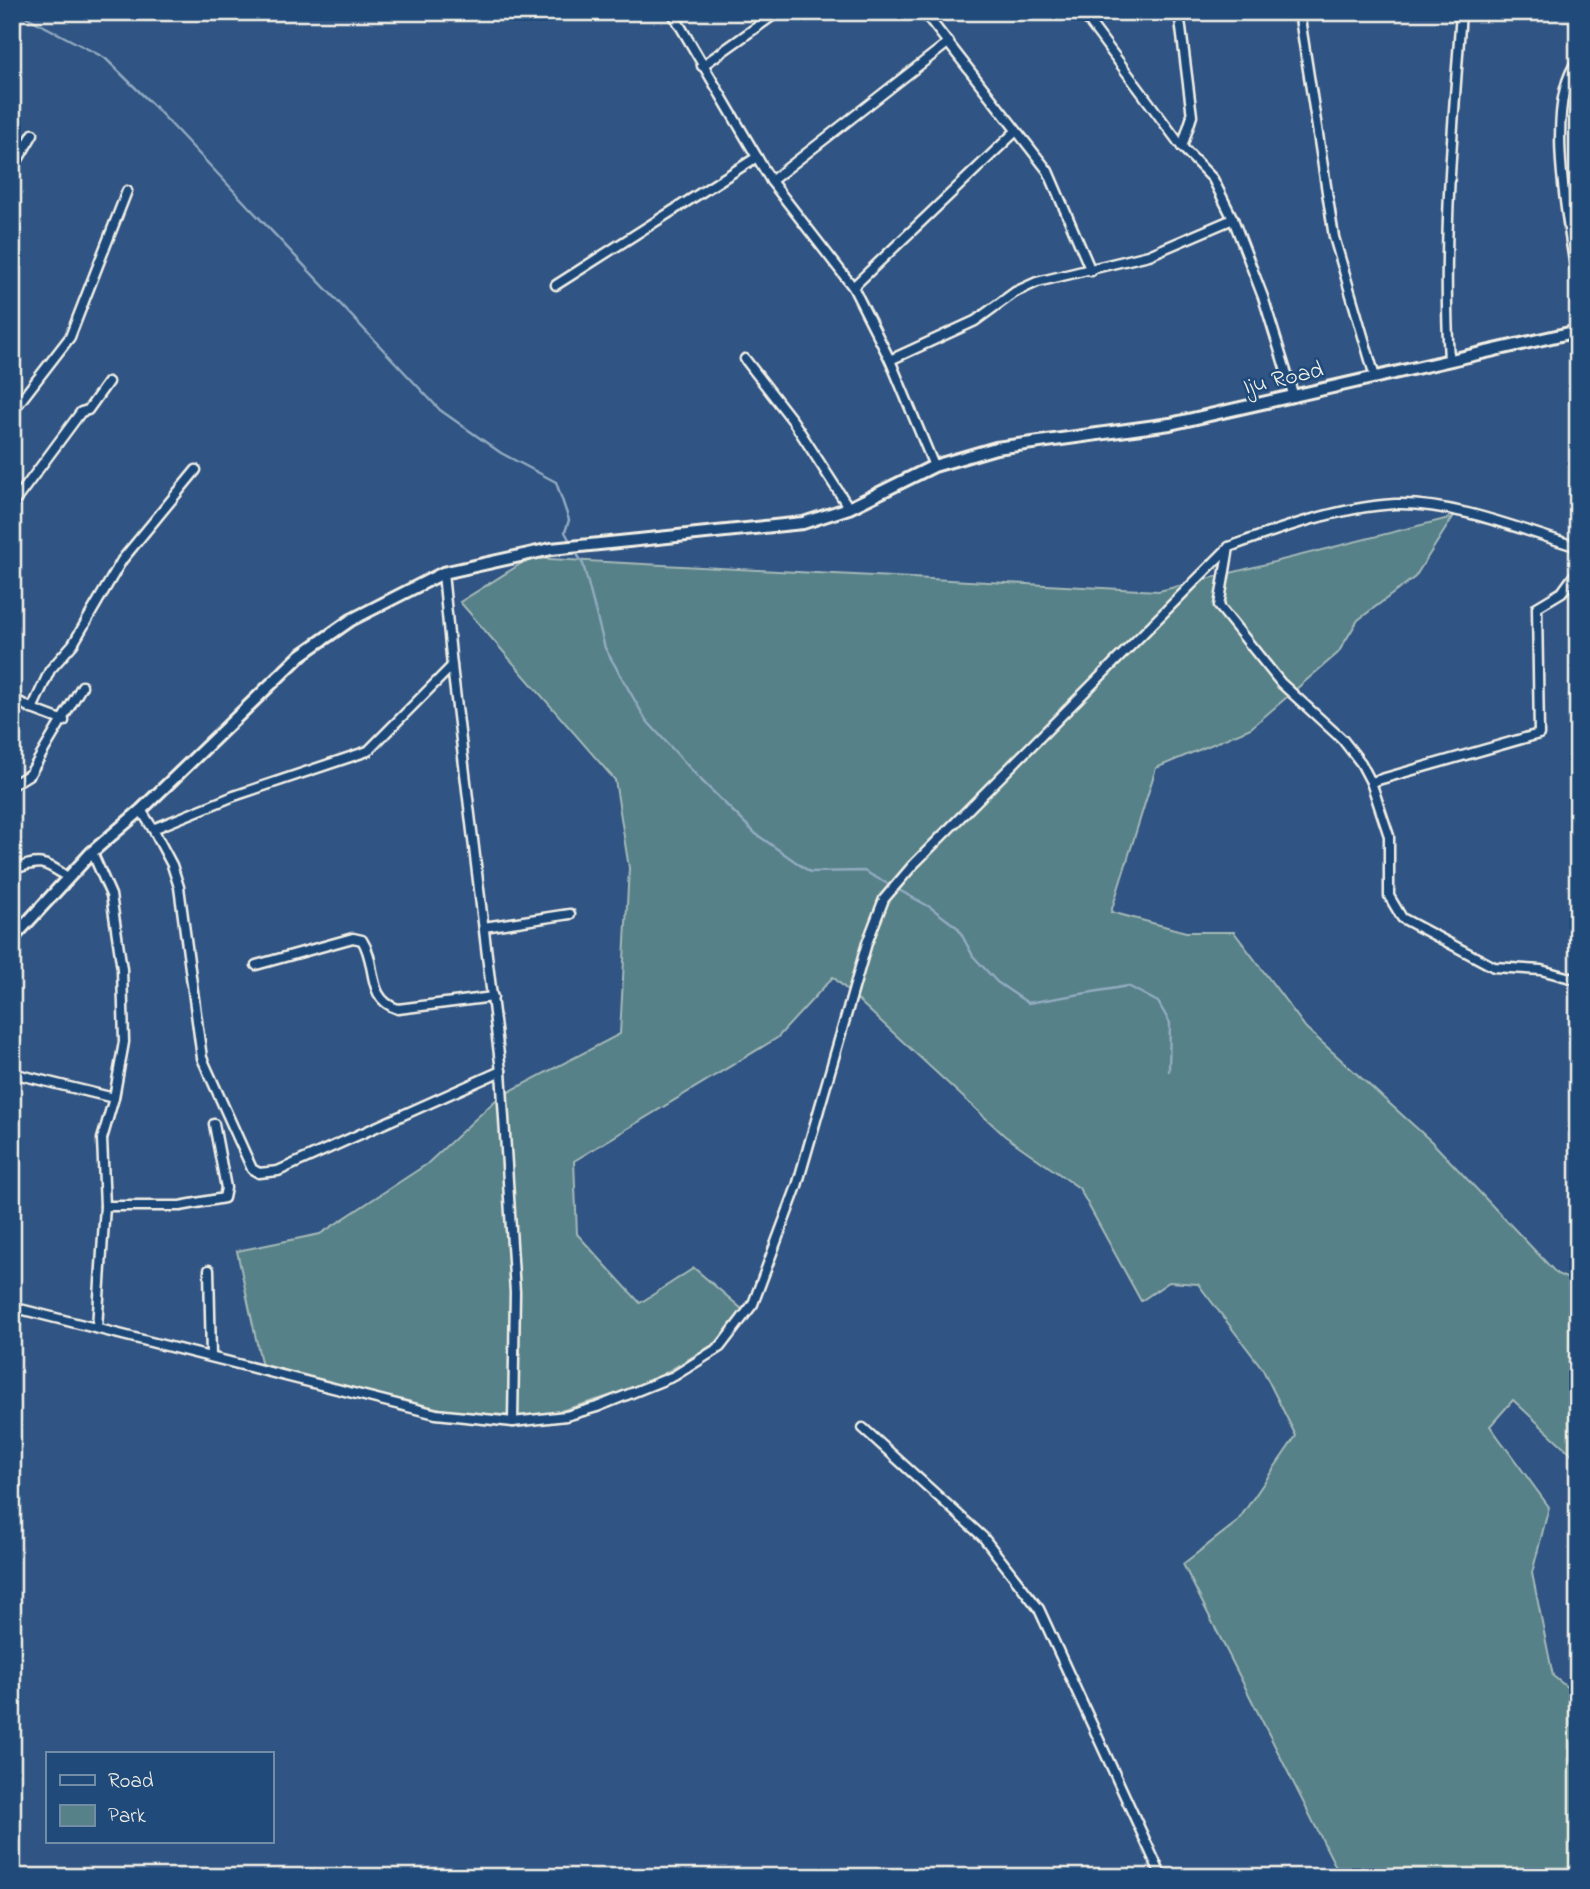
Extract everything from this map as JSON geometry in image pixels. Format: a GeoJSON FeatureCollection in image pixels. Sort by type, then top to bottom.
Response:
{"type":"FeatureCollection","features":[{"type":"Feature","properties":{"kind":"main road","name":"Iju Road"},"geometry":{"type":"LineString","coordinates":[[12,939],[92,852],[141,810],[301,655],[351,620],[443,573],[551,549],[803,523],[849,508],[934,466],[996,448],[1170,424],[1578,331]]}},
{"type":"Feature","properties":{"kind":"street"},"geometry":{"type":"LineString","coordinates":[[672,12],[771,181],[853,287],[890,360],[934,466]]}},
{"type":"Feature","properties":{"kind":"street"},"geometry":{"type":"LineString","coordinates":[[702,66],[778,12]]}},
{"type":"Feature","properties":{"kind":"street"},"geometry":{"type":"LineString","coordinates":[[925,12],[995,100],[1015,132],[1048,171],[1091,271]]}},
{"type":"Feature","properties":{"kind":"street"},"geometry":{"type":"LineString","coordinates":[[1082,12],[1182,147],[1213,179],[1233,219],[1263,297],[1294,397]]}},
{"type":"Feature","properties":{"kind":"street"},"geometry":{"type":"LineString","coordinates":[[1182,147],[1192,116],[1180,20],[1185,12]]}},
{"type":"Feature","properties":{"kind":"street"},"geometry":{"type":"LineString","coordinates":[[1299,12],[1334,237],[1375,377]]}},
{"type":"Feature","properties":{"kind":"street"},"geometry":{"type":"LineString","coordinates":[[1449,360],[1445,292],[1446,224],[1461,12]]}},
{"type":"Feature","properties":{"kind":"street"},"geometry":{"type":"LineString","coordinates":[[771,181],[949,42]]}},
{"type":"Feature","properties":{"kind":"street"},"geometry":{"type":"LineString","coordinates":[[1578,60],[1561,95],[1559,124],[1578,286]]}},
{"type":"Feature","properties":{"kind":"street"},"geometry":{"type":"LineString","coordinates":[[853,287],[1015,132]]}},
{"type":"Feature","properties":{"kind":"street"},"geometry":{"type":"LineString","coordinates":[[12,170],[33,134]]}},
{"type":"Feature","properties":{"kind":"street"},"geometry":{"type":"LineString","coordinates":[[556,285],[757,157]]}},
{"type":"Feature","properties":{"kind":"street"},"geometry":{"type":"LineString","coordinates":[[12,412],[70,337],[127,191]]}},
{"type":"Feature","properties":{"kind":"street"},"geometry":{"type":"LineString","coordinates":[[890,360],[975,321],[1015,292],[1037,282],[1149,255],[1233,219]]}},
{"type":"Feature","properties":{"kind":"street"},"geometry":{"type":"LineString","coordinates":[[745,359],[793,421],[849,508]]}},
{"type":"Feature","properties":{"kind":"street"},"geometry":{"type":"LineString","coordinates":[[12,510],[15,500],[80,412],[88,410],[108,382]]}},
{"type":"Feature","properties":{"kind":"street"},"geometry":{"type":"LineString","coordinates":[[32,709],[50,670],[73,644],[122,560],[196,470]]}},
{"type":"Feature","properties":{"kind":"street"},"geometry":{"type":"LineString","coordinates":[[12,1307],[436,1415],[513,1422],[576,1413],[674,1376],[720,1347],[753,1304],[797,1186],[867,943],[884,899],[913,865],[1229,547],[1277,529],[1396,504],[1490,520],[1578,547]]}},
{"type":"Feature","properties":{"kind":"street"},"geometry":{"type":"LineString","coordinates":[[1229,547],[1219,606],[1281,683],[1343,740],[1371,782],[1389,836],[1389,896],[1402,918],[1494,967],[1541,970],[1578,980]]}},
{"type":"Feature","properties":{"kind":"street"},"geometry":{"type":"LineString","coordinates":[[1371,782],[1539,734],[1538,607],[1562,592],[1578,570]]}},
{"type":"Feature","properties":{"kind":"street"},"geometry":{"type":"LineString","coordinates":[[443,573],[501,1071],[515,1292],[513,1422]]}},
{"type":"Feature","properties":{"kind":"street"},"geometry":{"type":"LineString","coordinates":[[153,829],[234,796],[368,751],[452,666]]}},
{"type":"Feature","properties":{"kind":"street"},"geometry":{"type":"LineString","coordinates":[[12,785],[30,774],[64,721],[82,686]]}},
{"type":"Feature","properties":{"kind":"street"},"geometry":{"type":"LineString","coordinates":[[12,698],[64,721]]}},
{"type":"Feature","properties":{"kind":"street"},"geometry":{"type":"LineString","coordinates":[[141,810],[172,865],[179,887],[202,1058],[252,1169],[259,1173],[278,1171],[501,1071]]}},
{"type":"Feature","properties":{"kind":"street"},"geometry":{"type":"LineString","coordinates":[[92,852],[111,895],[122,969],[124,1042],[114,1098],[102,1139],[105,1206],[97,1328]]}},
{"type":"Feature","properties":{"kind":"street"},"geometry":{"type":"LineString","coordinates":[[12,870],[34,862],[43,862],[67,877]]}},
{"type":"Feature","properties":{"kind":"street"},"geometry":{"type":"LineString","coordinates":[[484,927],[570,914]]}},
{"type":"Feature","properties":{"kind":"street"},"geometry":{"type":"LineString","coordinates":[[256,965],[353,939],[362,940],[376,990],[380,1000],[388,1006],[398,1009],[493,998]]}},
{"type":"Feature","properties":{"kind":"street"},"geometry":{"type":"LineString","coordinates":[[12,1073],[114,1098]]}},
{"type":"Feature","properties":{"kind":"street"},"geometry":{"type":"LineString","coordinates":[[105,1206],[180,1206],[224,1198],[226,1188],[214,1124]]}},
{"type":"Feature","properties":{"kind":"street"},"geometry":{"type":"LineString","coordinates":[[209,1270],[211,1356]]}},
{"type":"Feature","properties":{"kind":"street"},"geometry":{"type":"LineString","coordinates":[[863,1428],[983,1537],[1039,1609],[1163,1877]]}},
{"type":"Feature","properties":{"kind":"green space"},"geometry":{"type":"Polygon","coordinates":[[[1453,517],[1415,577],[1358,620],[1338,653],[1251,728],[1156,768],[1111,912],[1186,932],[1234,932],[1306,1028],[1432,1142],[1557,1274],[1578,1283],[1578,1460],[1513,1400],[1490,1426],[1549,1507],[1532,1573],[1553,1676],[1578,1696],[1578,1877],[1341,1877],[1183,1564],[1237,1522],[1296,1436],[1262,1368],[1198,1284],[1169,1282],[1141,1301],[1079,1188],[1005,1136],[833,977],[777,1038],[574,1161],[577,1234],[640,1303],[694,1268],[743,1310],[717,1342],[645,1385],[541,1417],[454,1412],[262,1367],[237,1251],[320,1234],[427,1164],[499,1097],[620,1034],[629,868],[615,780],[460,602],[530,558],[1159,591],[1453,517]]]}},
{"type":"Feature","properties":{"kind":"waterway"},"geometry":{"type":"LineString","coordinates":[[17,12],[105,58],[153,105],[440,410],[501,453],[556,482],[569,520],[565,532],[571,543]]}},
{"type":"Feature","properties":{"kind":"waterway"},"geometry":{"type":"LineString","coordinates":[[574,549],[583,564],[605,648],[646,720],[699,778],[756,834],[810,872],[864,871],[930,907],[958,928],[973,956],[997,982],[1028,1003],[1128,986],[1158,1002],[1170,1023],[1169,1071]]}}]}
